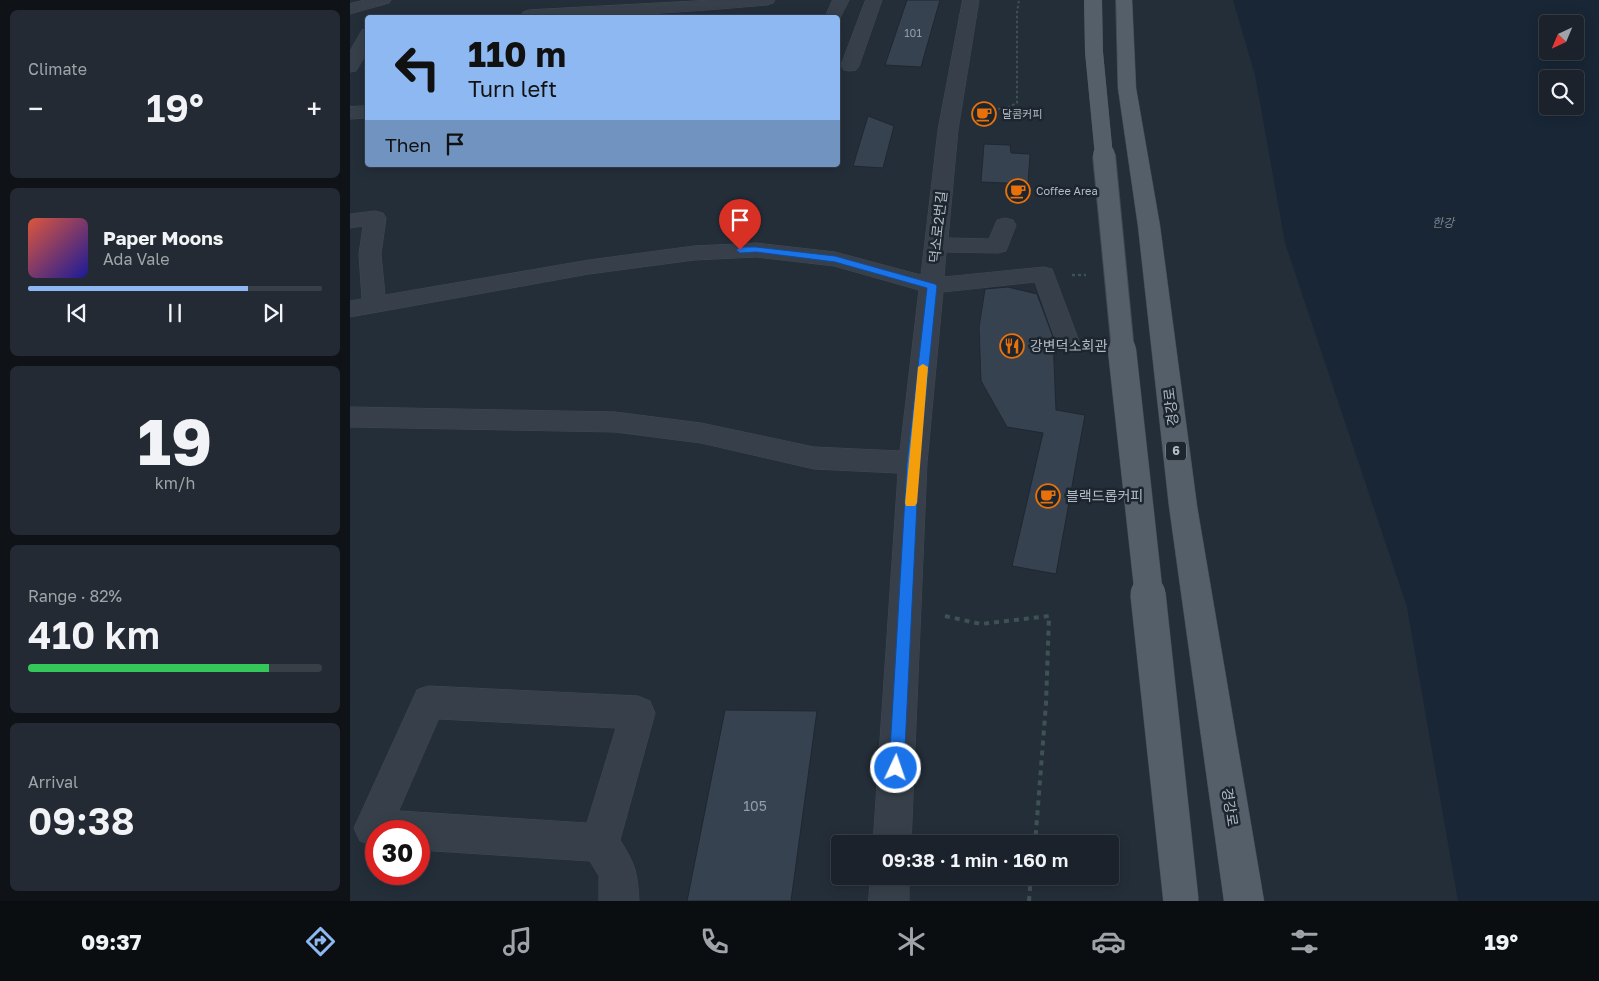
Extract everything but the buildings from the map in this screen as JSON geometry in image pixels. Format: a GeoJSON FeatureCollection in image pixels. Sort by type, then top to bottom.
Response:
{"type":"FeatureCollection","features":[{"type":"Feature","properties":{"kind":"main road"},"geometry":{"type":"LineString","coordinates":[[1093,0],[1094,52],[1181,901]]}},
{"type":"Feature","properties":{"kind":"main road","name":"경강로"},"geometry":{"type":"LineString","coordinates":[[1124,0],[1127,88],[1149,226],[1183,506],[1244,901]]}},
{"type":"Feature","properties":{"kind":"street"},"geometry":{"type":"LineString","coordinates":[[350,9],[384,0]]}},
{"type":"Feature","properties":{"kind":"street"},"geometry":{"type":"LineString","coordinates":[[377,15],[384,0]]}},
{"type":"Feature","properties":{"kind":"street"},"geometry":{"type":"LineString","coordinates":[[529,15],[688,8],[767,0]]}},
{"type":"Feature","properties":{"kind":"street"},"geometry":{"type":"LineString","coordinates":[[834,15],[841,0]]}},
{"type":"Feature","properties":{"kind":"street"},"geometry":{"type":"LineString","coordinates":[[850,66],[874,0]]}},
{"type":"Feature","properties":{"kind":"street","name":"덕소로2번길"},"geometry":{"type":"LineString","coordinates":[[892,835],[913,463],[948,130],[971,0]]}},
{"type":"Feature","properties":{"kind":"street"},"geometry":{"type":"LineString","coordinates":[[350,67],[365,40]]}},
{"type":"Feature","properties":{"kind":"street"},"geometry":{"type":"LineString","coordinates":[[350,100],[365,99]]}},
{"type":"Feature","properties":{"kind":"street"},"geometry":{"type":"LineString","coordinates":[[350,113],[365,112]]}},
{"type":"Feature","properties":{"kind":"street"},"geometry":{"type":"LineString","coordinates":[[350,221],[375,218],[370,254],[374,304]]}},
{"type":"Feature","properties":{"kind":"street"},"geometry":{"type":"LineString","coordinates":[[936,245],[998,246],[1005,226]]}},
{"type":"Feature","properties":{"kind":"street"},"geometry":{"type":"LineString","coordinates":[[350,309],[598,266],[694,253],[756,250],[835,259],[932,286],[1044,274],[1068,341]]}},
{"type":"Feature","properties":{"kind":"street"},"geometry":{"type":"LineString","coordinates":[[350,417],[614,422],[700,433],[814,458],[913,463]]}},
{"type":"Feature","properties":{"kind":"street"},"geometry":{"type":"LineString","coordinates":[[600,843],[373,828],[428,702],[638,713],[600,843],[618,872],[619,901]]}},
{"type":"Feature","properties":{"kind":"street"},"geometry":{"type":"LineString","coordinates":[[889,901],[890,885]]}},
{"type":"Feature","properties":{"kind":"path"},"geometry":{"type":"LineString","coordinates":[[975,108],[1002,110],[1012,107],[1017,103],[1017,12],[1019,0]]}},
{"type":"Feature","properties":{"kind":"path"},"geometry":{"type":"LineString","coordinates":[[945,616],[981,624],[1049,616],[1046,704],[1036,835]]}},
{"type":"Feature","properties":{"kind":"path"},"geometry":{"type":"LineString","coordinates":[[1029,901],[1030,885]]}},
{"type":"Feature","properties":{"kind":"water","name":"한강"},"geometry":{"type":"Polygon","coordinates":[[[1233,0],[1599,0],[1599,901],[1458,901],[1407,607],[1285,243],[1255,75],[1233,0]]]}},
{"type":"Feature","properties":{"kind":"slow traffic"},"geometry":{"type":"LineString","coordinates":[[911,503],[913,463],[923,367]]}},
{"type":"Feature","properties":{"kind":"place","name":"달콤커피"},"geometry":{"type":"Point","coordinates":[984,114]}},
{"type":"Feature","properties":{"kind":"place","name":"Coffee Area"},"geometry":{"type":"Point","coordinates":[1018,191]}},
{"type":"Feature","properties":{"kind":"place","name":"강변덕소회관"},"geometry":{"type":"Point","coordinates":[1012,346]}},
{"type":"Feature","properties":{"kind":"place","name":"블랙드롭커피"},"geometry":{"type":"Point","coordinates":[1048,496]}},
{"type":"Feature","properties":{"kind":"route"},"geometry":{"type":"LineString","coordinates":[[740,250],[756,250],[835,259],[932,286],[913,463],[896,768]]}}]}
